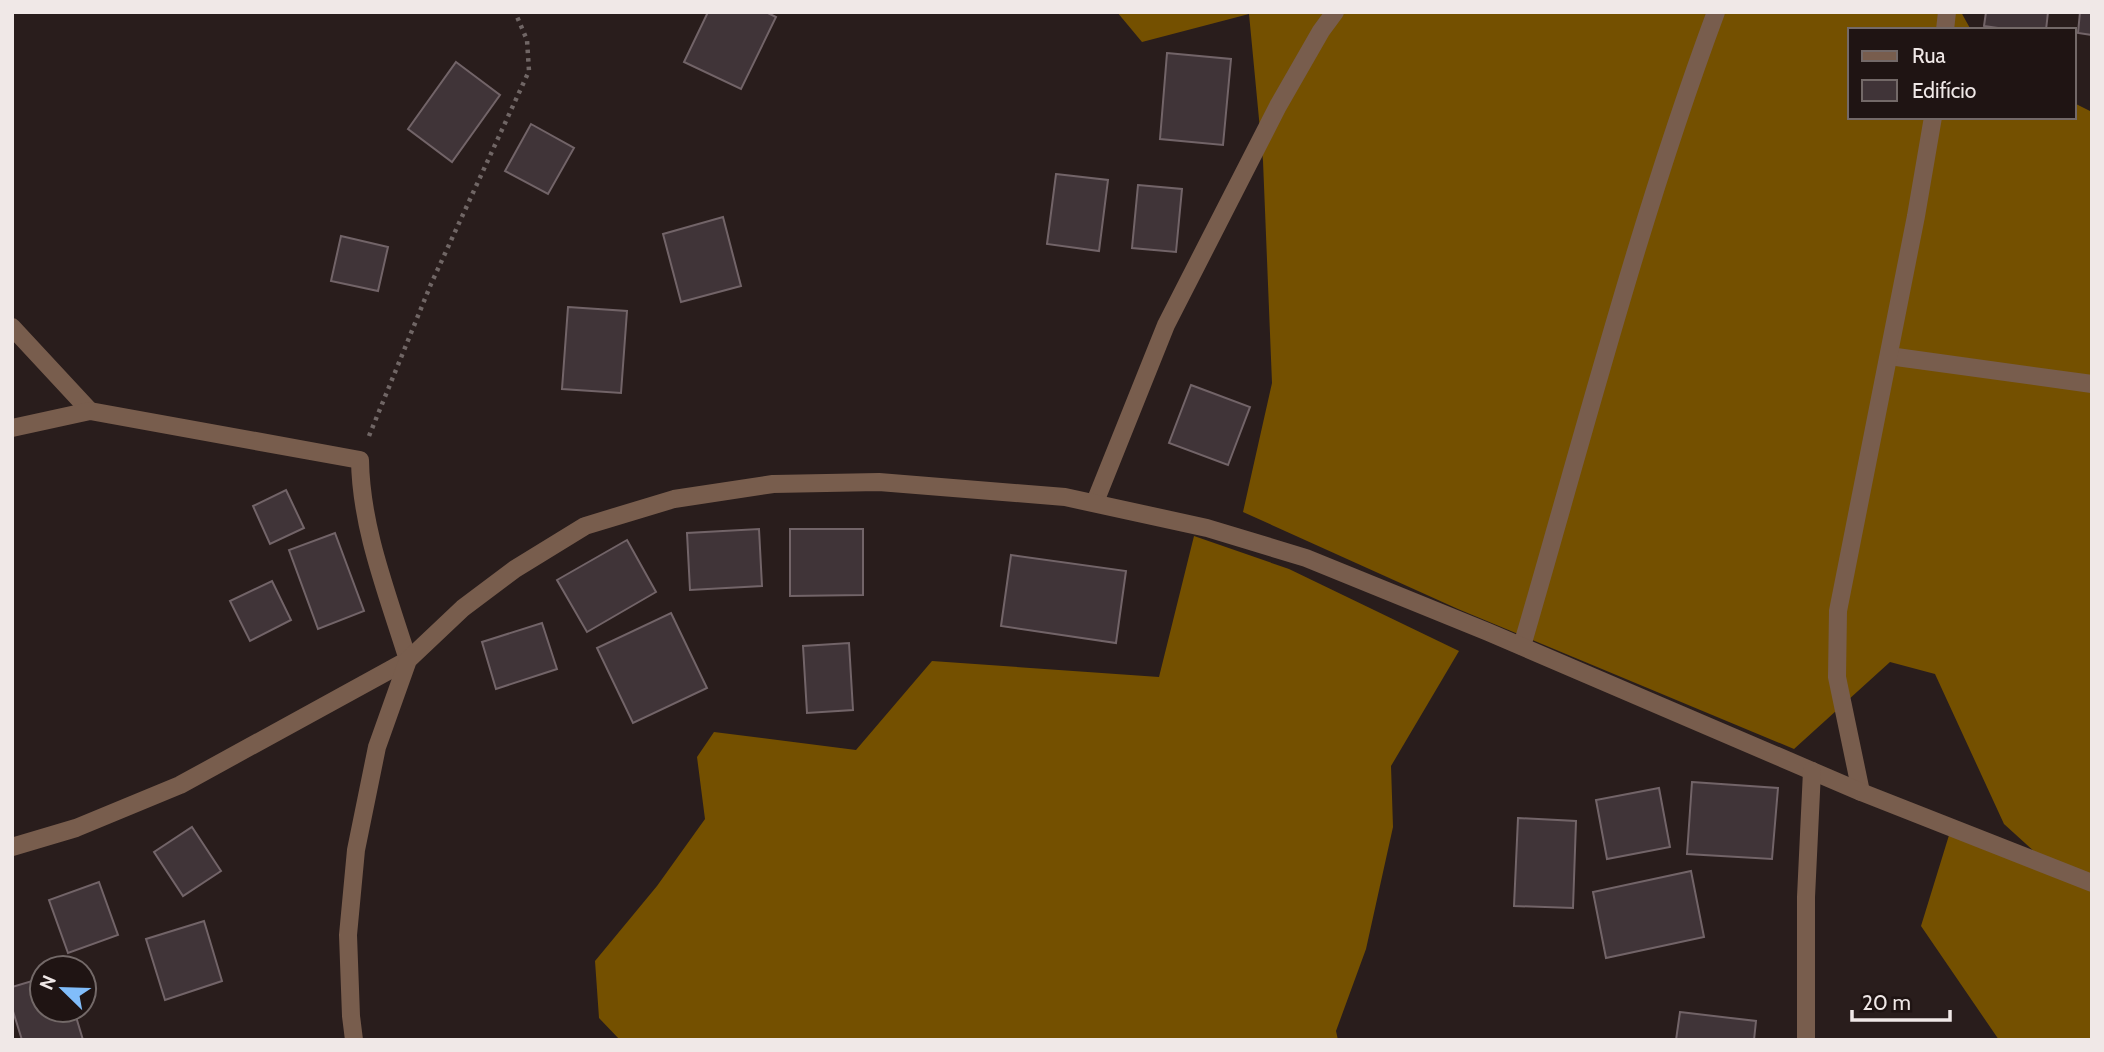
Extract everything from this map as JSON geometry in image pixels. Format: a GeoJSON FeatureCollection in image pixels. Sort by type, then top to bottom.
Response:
{"type":"FeatureCollection","features":[{"type":"Feature","properties":{"kind":"street"},"geometry":{"type":"LineString","coordinates":[[1095,502],[1166,325],[1278,106],[1321,31],[1335,12]]}},
{"type":"Feature","properties":{"kind":"street"},"geometry":{"type":"LineString","coordinates":[[1522,646],[1633,263],[1693,74],[1716,12]]}},
{"type":"Feature","properties":{"kind":"street"},"geometry":{"type":"LineString","coordinates":[[1861,792],[1837,677],[1838,611],[1933,119]]}},
{"type":"Feature","properties":{"kind":"street"},"geometry":{"type":"LineString","coordinates":[[12,327],[90,411]]}},
{"type":"Feature","properties":{"kind":"street"},"geometry":{"type":"LineString","coordinates":[[1889,356],[2092,384]]}},
{"type":"Feature","properties":{"kind":"street"},"geometry":{"type":"LineString","coordinates":[[12,428],[90,411],[360,460],[361,486],[369,532],[408,660],[377,747],[356,850],[348,935],[354,1040]]}},
{"type":"Feature","properties":{"kind":"street"},"geometry":{"type":"LineString","coordinates":[[12,847],[76,828],[180,785],[408,660],[473,600],[515,569],[585,526],[674,499],[773,484],[879,482],[1065,497],[1095,502],[1208,528],[1306,558],[1522,646],[1861,792],[2092,883]]}},
{"type":"Feature","properties":{"kind":"street"},"geometry":{"type":"LineString","coordinates":[[1806,1040],[1806,897],[1812,771]]}},
{"type":"Feature","properties":{"kind":"path"},"geometry":{"type":"LineString","coordinates":[[360,460],[431,284],[529,71],[527,40],[515,12]]}},
{"type":"Feature","properties":{"kind":"shaded area"},"geometry":{"type":"Polygon","coordinates":[[[1117,12],[1961,12],[1970,28],[1848,28],[1848,119],[2076,119],[2076,104],[2092,112],[2092,1040],[1999,1040],[1921,926],[1950,832],[2049,865],[2004,824],[1935,674],[1890,662],[1794,749],[1458,609],[1243,512],[1272,383],[1263,161],[1249,14],[1142,42],[1117,12]]]}},
{"type":"Feature","properties":{"kind":"shaded area"},"geometry":{"type":"Polygon","coordinates":[[[1194,536],[1289,569],[1459,651],[1391,766],[1393,827],[1366,949],[1336,1031],[1338,1040],[620,1040],[599,1018],[595,961],[657,886],[705,819],[697,757],[714,732],[856,750],[932,661],[1159,677],[1194,536]]]}},
{"type":"Feature","properties":{"kind":"building"},"geometry":{"type":"Polygon","coordinates":[[[708,12],[766,12],[776,17],[741,89],[684,62],[708,12]]]}},
{"type":"Feature","properties":{"kind":"building"},"geometry":{"type":"Polygon","coordinates":[[[1986,12],[2048,12],[2046,28],[1984,26],[1986,12]]]}},
{"type":"Feature","properties":{"kind":"building"},"geometry":{"type":"Polygon","coordinates":[[[2080,12],[2092,12],[2092,35],[2078,33],[2080,12]]]}},
{"type":"Feature","properties":{"kind":"building"},"geometry":{"type":"Polygon","coordinates":[[[1167,53],[1231,59],[1223,145],[1160,139],[1167,53]]]}},
{"type":"Feature","properties":{"kind":"building"},"geometry":{"type":"Polygon","coordinates":[[[456,62],[500,95],[452,162],[408,129],[456,62]]]}},
{"type":"Feature","properties":{"kind":"building"},"geometry":{"type":"Polygon","coordinates":[[[531,124],[574,148],[548,194],[505,171],[531,124]]]}},
{"type":"Feature","properties":{"kind":"building"},"geometry":{"type":"Polygon","coordinates":[[[1056,174],[1108,180],[1099,251],[1047,244],[1056,174]]]}},
{"type":"Feature","properties":{"kind":"building"},"geometry":{"type":"Polygon","coordinates":[[[1138,185],[1182,189],[1176,252],[1132,248],[1138,185]]]}},
{"type":"Feature","properties":{"kind":"building"},"geometry":{"type":"Polygon","coordinates":[[[723,217],[741,286],[681,302],[663,234],[723,217]]]}},
{"type":"Feature","properties":{"kind":"building"},"geometry":{"type":"Polygon","coordinates":[[[341,236],[388,247],[378,291],[331,281],[341,236]]]}},
{"type":"Feature","properties":{"kind":"building"},"geometry":{"type":"Polygon","coordinates":[[[568,307],[627,311],[621,393],[562,389],[568,307]]]}},
{"type":"Feature","properties":{"kind":"building"},"geometry":{"type":"Polygon","coordinates":[[[1191,385],[1250,407],[1228,465],[1169,443],[1191,385]]]}},
{"type":"Feature","properties":{"kind":"building"},"geometry":{"type":"Polygon","coordinates":[[[286,490],[304,528],[270,544],[253,506],[286,490]]]}},
{"type":"Feature","properties":{"kind":"building"},"geometry":{"type":"Polygon","coordinates":[[[759,529],[762,586],[690,590],[687,533],[759,529]]]}},
{"type":"Feature","properties":{"kind":"building"},"geometry":{"type":"Polygon","coordinates":[[[790,529],[863,529],[863,595],[790,596],[790,529]]]}},
{"type":"Feature","properties":{"kind":"building"},"geometry":{"type":"Polygon","coordinates":[[[335,533],[364,611],[318,629],[289,550],[335,533]]]}},
{"type":"Feature","properties":{"kind":"building"},"geometry":{"type":"Polygon","coordinates":[[[627,540],[656,592],[587,632],[557,580],[627,540]]]}},
{"type":"Feature","properties":{"kind":"building"},"geometry":{"type":"Polygon","coordinates":[[[1011,555],[1126,571],[1116,643],[1001,626],[1011,555]]]}},
{"type":"Feature","properties":{"kind":"building"},"geometry":{"type":"Polygon","coordinates":[[[272,581],[291,620],[250,641],[230,601],[272,581]]]}},
{"type":"Feature","properties":{"kind":"building"},"geometry":{"type":"Polygon","coordinates":[[[671,613],[707,688],[633,723],[597,648],[671,613]]]}},
{"type":"Feature","properties":{"kind":"building"},"geometry":{"type":"Polygon","coordinates":[[[542,623],[557,669],[496,689],[482,642],[542,623]]]}},
{"type":"Feature","properties":{"kind":"building"},"geometry":{"type":"Polygon","coordinates":[[[849,643],[853,710],[807,713],[803,646],[849,643]]]}},
{"type":"Feature","properties":{"kind":"building"},"geometry":{"type":"Polygon","coordinates":[[[1692,782],[1778,788],[1772,859],[1687,854],[1692,782]]]}},
{"type":"Feature","properties":{"kind":"building"},"geometry":{"type":"Polygon","coordinates":[[[1659,788],[1670,847],[1607,859],[1596,800],[1659,788]]]}},
{"type":"Feature","properties":{"kind":"building"},"geometry":{"type":"Polygon","coordinates":[[[1518,818],[1576,821],[1573,908],[1514,906],[1518,818]]]}},
{"type":"Feature","properties":{"kind":"building"},"geometry":{"type":"Polygon","coordinates":[[[192,827],[221,871],[183,896],[154,852],[192,827]]]}},
{"type":"Feature","properties":{"kind":"building"},"geometry":{"type":"Polygon","coordinates":[[[1691,871],[1704,937],[1606,958],[1593,892],[1691,871]]]}},
{"type":"Feature","properties":{"kind":"building"},"geometry":{"type":"Polygon","coordinates":[[[99,882],[118,935],[68,953],[49,900],[99,882]]]}},
{"type":"Feature","properties":{"kind":"building"},"geometry":{"type":"Polygon","coordinates":[[[204,921],[222,981],[165,1000],[146,939],[204,921]]]}},
{"type":"Feature","properties":{"kind":"building"},"geometry":{"type":"Polygon","coordinates":[[[28,982],[28,1024],[78,1024],[83,1040],[22,1040],[12,1008],[12,987],[28,982]]]}},
{"type":"Feature","properties":{"kind":"building"},"geometry":{"type":"Polygon","coordinates":[[[1680,1012],[1756,1021],[1754,1040],[1676,1040],[1680,1012]]]}}]}
